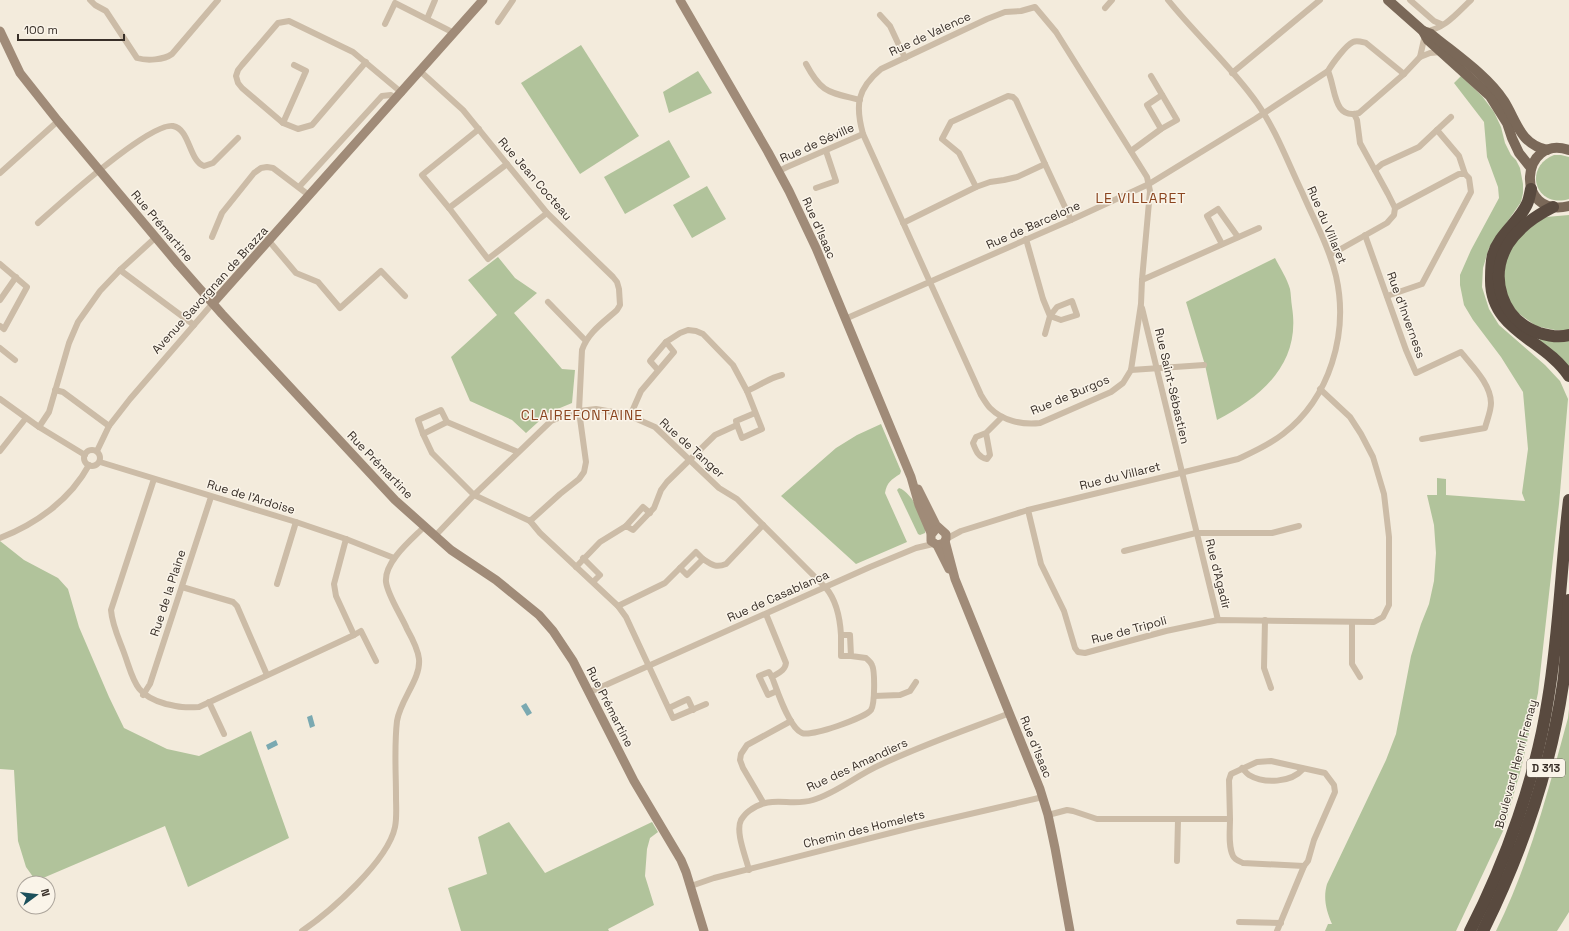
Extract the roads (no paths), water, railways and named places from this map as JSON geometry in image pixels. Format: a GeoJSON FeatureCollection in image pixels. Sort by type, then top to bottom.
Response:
{"type":"FeatureCollection","features":[{"type":"Feature","properties":{"kind":"highway"},"geometry":{"type":"LineString","coordinates":[[1531,189],[1527,205],[1503,236],[1493,255],[1491,271],[1492,294],[1500,312],[1507,322],[1521,334],[1551,355],[1569,376]]}},
{"type":"Feature","properties":{"kind":"highway"},"geometry":{"type":"LineString","coordinates":[[1553,207],[1526,224],[1508,244],[1503,254],[1500,271],[1501,294],[1510,313],[1518,322],[1527,328],[1556,337],[1569,335]]}},
{"type":"Feature","properties":{"kind":"highway","name":"Boulevard Henri Frenay"},"geometry":{"type":"LineString","coordinates":[[1470,931],[1507,850],[1524,801],[1537,751],[1548,700],[1569,500]]}},
{"type":"Feature","properties":{"kind":"highway","name":"D 313"},"geometry":{"type":"LineString","coordinates":[[1483,931],[1522,843],[1535,808],[1555,730],[1564,683],[1569,600]]}},
{"type":"Feature","properties":{"kind":"main road"},"geometry":{"type":"LineString","coordinates":[[1388,0],[1424,33],[1428,40],[1490,96],[1507,123],[1519,153],[1531,168]]}},
{"type":"Feature","properties":{"kind":"main road"},"geometry":{"type":"LineString","coordinates":[[1424,33],[1431,34],[1489,84],[1503,101],[1524,138],[1529,143],[1547,150]]}},
{"type":"Feature","properties":{"kind":"main road"},"geometry":{"type":"LineString","coordinates":[[1569,150],[1556,148],[1547,150],[1537,158],[1529,175],[1531,189],[1536,198],[1544,204],[1553,207],[1561,208],[1569,206]]}},
{"type":"Feature","properties":{"kind":"street"},"geometry":{"type":"LineString","coordinates":[[90,0],[106,11],[137,58],[150,59],[166,58],[172,54],[218,0]]}},
{"type":"Feature","properties":{"kind":"street"},"geometry":{"type":"LineString","coordinates":[[427,19],[435,0]]}},
{"type":"Feature","properties":{"kind":"street","name":"Avenue Savorgnan de Brazza"},"geometry":{"type":"LineString","coordinates":[[96,451],[110,426],[130,398],[483,0]]}},
{"type":"Feature","properties":{"kind":"street"},"geometry":{"type":"LineString","coordinates":[[498,22],[513,0]]}},
{"type":"Feature","properties":{"kind":"street","name":"Rue d'Isaac"},"geometry":{"type":"LineString","coordinates":[[680,0],[779,171],[816,248],[911,477],[919,505],[938,538],[1043,797],[1048,815],[1070,931]]}},
{"type":"Feature","properties":{"kind":"street"},"geometry":{"type":"LineString","coordinates":[[1033,0],[1035,7],[1056,32],[1147,177],[1149,184]]}},
{"type":"Feature","properties":{"kind":"street"},"geometry":{"type":"LineString","coordinates":[[1105,8],[1112,0]]}},
{"type":"Feature","properties":{"kind":"street","name":"Rue du Villaret"},"geometry":{"type":"LineString","coordinates":[[938,538],[1028,510],[1238,459],[1283,434],[1295,423],[1309,406],[1320,389],[1334,359],[1339,327],[1339,298],[1336,277],[1330,255],[1280,144],[1256,102],[1168,0]]}},
{"type":"Feature","properties":{"kind":"street"},"geometry":{"type":"LineString","coordinates":[[1232,74],[1320,0]]}},
{"type":"Feature","properties":{"kind":"street"},"geometry":{"type":"LineString","coordinates":[[1410,0],[1434,21],[1441,24]]}},
{"type":"Feature","properties":{"kind":"street"},"geometry":{"type":"LineString","coordinates":[[1420,57],[1424,33],[1431,31],[1450,20],[1471,0]]}},
{"type":"Feature","properties":{"kind":"street"},"geometry":{"type":"LineString","coordinates":[[386,24],[395,3],[454,33]]}},
{"type":"Feature","properties":{"kind":"street","name":"Rue de Valence"},"geometry":{"type":"LineString","coordinates":[[930,282],[863,134],[858,116],[863,89],[872,76],[881,69],[987,19],[1005,12],[1021,11],[1035,7]]}},
{"type":"Feature","properties":{"kind":"street"},"geometry":{"type":"LineString","coordinates":[[880,15],[890,26],[905,58]]}},
{"type":"Feature","properties":{"kind":"street"},"geometry":{"type":"LineString","coordinates":[[366,62],[312,125],[298,129],[283,123],[242,88],[238,83],[236,76],[238,70],[262,41],[278,23],[285,20],[295,23],[353,52],[366,62],[399,96]]}},
{"type":"Feature","properties":{"kind":"street","name":"Rue Prémartine"},"geometry":{"type":"LineString","coordinates":[[0,31],[20,73],[155,238],[213,303],[386,489],[424,527],[451,550],[496,580],[539,615],[553,631],[573,660],[634,782],[681,860],[691,886],[704,931]]}},
{"type":"Feature","properties":{"kind":"street"},"geometry":{"type":"LineString","coordinates":[[1404,74],[1366,43],[1359,41],[1353,42],[1332,62],[1328,71],[1332,80],[1338,106],[1342,112],[1354,114],[1359,113],[1404,74],[1420,57],[1430,53],[1441,52]]}},
{"type":"Feature","properties":{"kind":"street"},"geometry":{"type":"LineString","coordinates":[[283,123],[306,71],[294,64]]}},
{"type":"Feature","properties":{"kind":"street"},"geometry":{"type":"LineString","coordinates":[[806,64],[813,78],[822,88],[831,93],[860,100]]}},
{"type":"Feature","properties":{"kind":"street","name":"Rue de Barcelone"},"geometry":{"type":"LineString","coordinates":[[845,319],[1071,220],[1149,184],[1328,71]]}},
{"type":"Feature","properties":{"kind":"street","name":"Rue Jean Cocteau"},"geometry":{"type":"LineString","coordinates":[[420,72],[463,110],[547,213],[618,282],[620,305],[617,310],[585,340]]}},
{"type":"Feature","properties":{"kind":"street"},"geometry":{"type":"LineString","coordinates":[[1131,151],[1161,129],[1177,120],[1150,76]]}},
{"type":"Feature","properties":{"kind":"street"},"geometry":{"type":"LineString","coordinates":[[299,187],[382,96],[387,94],[399,96]]}},
{"type":"Feature","properties":{"kind":"street"},"geometry":{"type":"LineString","coordinates":[[1161,129],[1147,105],[1162,95]]}},
{"type":"Feature","properties":{"kind":"street"},"geometry":{"type":"LineString","coordinates":[[976,187],[959,152],[942,139],[951,122],[1008,96],[1013,97],[1016,100],[1071,220]]}},
{"type":"Feature","properties":{"kind":"street"},"geometry":{"type":"LineString","coordinates":[[1330,255],[1387,223],[1394,215],[1394,208],[1388,194],[1360,143],[1357,120],[1354,114]]}},
{"type":"Feature","properties":{"kind":"street"},"geometry":{"type":"LineString","coordinates":[[1375,170],[1382,164],[1419,147],[1451,117]]}},
{"type":"Feature","properties":{"kind":"street"},"geometry":{"type":"LineString","coordinates":[[0,173],[58,121]]}},
{"type":"Feature","properties":{"kind":"street"},"geometry":{"type":"LineString","coordinates":[[38,223],[100,169],[157,129],[173,126],[179,129],[185,137],[198,162],[204,166],[213,163],[238,138]]}},
{"type":"Feature","properties":{"kind":"street"},"geometry":{"type":"LineString","coordinates":[[479,129],[422,175],[488,259],[547,213]]}},
{"type":"Feature","properties":{"kind":"street"},"geometry":{"type":"LineString","coordinates":[[1386,296],[1422,284],[1471,192],[1469,178],[1465,174],[1459,156],[1437,130]]}},
{"type":"Feature","properties":{"kind":"street","name":"Rue de Séville"},"geometry":{"type":"LineString","coordinates":[[779,171],[863,134]]}},
{"type":"Feature","properties":{"kind":"street"},"geometry":{"type":"LineString","coordinates":[[338,144],[350,151]]}},
{"type":"Feature","properties":{"kind":"street"},"geometry":{"type":"LineString","coordinates":[[816,188],[836,181],[826,151]]}},
{"type":"Feature","properties":{"kind":"street"},"geometry":{"type":"LineString","coordinates":[[449,208],[507,164]]}},
{"type":"Feature","properties":{"kind":"street"},"geometry":{"type":"LineString","coordinates":[[903,223],[976,187],[990,182],[1017,177],[1045,164]]}},
{"type":"Feature","properties":{"kind":"street"},"geometry":{"type":"LineString","coordinates":[[212,237],[222,213],[254,173],[261,168],[273,168],[310,196]]}},
{"type":"Feature","properties":{"kind":"street"},"geometry":{"type":"LineString","coordinates":[[1394,208],[1458,174],[1465,174]]}},
{"type":"Feature","properties":{"kind":"street","name":"Rue de Burgos"},"geometry":{"type":"LineString","coordinates":[[930,282],[981,395],[990,408],[1002,417],[1018,423],[1029,424],[1040,422],[1112,392],[1123,383],[1131,370],[1142,304],[1142,280],[1150,191],[1149,184]]}},
{"type":"Feature","properties":{"kind":"street"},"geometry":{"type":"LineString","coordinates":[[1222,244],[1207,216],[1218,209],[1238,237]]}},
{"type":"Feature","properties":{"kind":"street"},"geometry":{"type":"LineString","coordinates":[[1142,280],[1259,228]]}},
{"type":"Feature","properties":{"kind":"street","name":"Rue d'Inverness"},"geometry":{"type":"LineString","coordinates":[[1365,235],[1386,296],[1416,373],[1460,352],[1483,381],[1490,394],[1491,405],[1485,428],[1422,439]]}},
{"type":"Feature","properties":{"kind":"street"},"geometry":{"type":"LineString","coordinates":[[39,427],[49,412],[69,344],[78,322],[93,300],[120,270],[155,238]]}},
{"type":"Feature","properties":{"kind":"street"},"geometry":{"type":"LineString","coordinates":[[1026,239],[1043,299],[1050,316],[1045,334]]}},
{"type":"Feature","properties":{"kind":"street"},"geometry":{"type":"LineString","coordinates":[[269,241],[296,273],[318,282],[340,308],[381,271],[405,296]]}},
{"type":"Feature","properties":{"kind":"street"},"geometry":{"type":"LineString","coordinates":[[0,264],[27,287],[2,328],[0,336]]}},
{"type":"Feature","properties":{"kind":"street"},"geometry":{"type":"LineString","coordinates":[[120,270],[194,325]]}},
{"type":"Feature","properties":{"kind":"street"},"geometry":{"type":"LineString","coordinates":[[0,300],[16,277]]}},
{"type":"Feature","properties":{"kind":"street"},"geometry":{"type":"LineString","coordinates":[[530,521],[579,479],[584,472],[586,462],[579,411],[582,350],[585,340],[548,302]]}},
{"type":"Feature","properties":{"kind":"street","name":"Rue Saint-Sébastien"},"geometry":{"type":"LineString","coordinates":[[1142,304],[1181,473]]}},
{"type":"Feature","properties":{"kind":"street"},"geometry":{"type":"LineString","coordinates":[[658,370],[650,361],[666,342],[680,332],[688,330],[703,334],[733,365],[747,391],[762,429],[742,438],[736,421],[755,413]]}},
{"type":"Feature","properties":{"kind":"street"},"geometry":{"type":"LineString","coordinates":[[630,416],[641,391],[674,352],[666,342]]}},
{"type":"Feature","properties":{"kind":"street"},"geometry":{"type":"LineString","coordinates":[[0,348],[15,360]]}},
{"type":"Feature","properties":{"kind":"street"},"geometry":{"type":"LineString","coordinates":[[1131,370],[1204,365]]}},
{"type":"Feature","properties":{"kind":"street"},"geometry":{"type":"LineString","coordinates":[[747,391],[760,386],[769,380],[782,376]]}},
{"type":"Feature","properties":{"kind":"street","name":"Rue de Tripoli"},"geometry":{"type":"LineString","coordinates":[[1028,510],[1041,564],[1064,611],[1075,648],[1078,652],[1085,653],[1166,631],[1218,620],[1374,622],[1383,617],[1389,605],[1389,537],[1384,494],[1373,457],[1361,434],[1350,417],[1320,389]]}},
{"type":"Feature","properties":{"kind":"street"},"geometry":{"type":"LineString","coordinates":[[55,390],[63,392],[110,426]]}},
{"type":"Feature","properties":{"kind":"street"},"geometry":{"type":"LineString","coordinates":[[0,399],[39,427],[85,455]]}},
{"type":"Feature","properties":{"kind":"street"},"geometry":{"type":"LineString","coordinates":[[518,452],[447,422],[441,410],[418,420],[432,453],[474,495],[530,521],[540,533],[618,606],[626,617],[650,665],[673,718],[706,704]]}},
{"type":"Feature","properties":{"kind":"street","name":"Rue de Tanger"},"geometry":{"type":"LineString","coordinates":[[435,536],[474,495],[551,422],[579,411],[596,410],[630,416],[655,427],[719,488],[737,500],[826,588],[840,616],[841,656],[850,656]]}},
{"type":"Feature","properties":{"kind":"street"},"geometry":{"type":"LineString","coordinates":[[986,433],[1002,417]]}},
{"type":"Feature","properties":{"kind":"street"},"geometry":{"type":"LineString","coordinates":[[0,451],[26,418]]}},
{"type":"Feature","properties":{"kind":"street"},"geometry":{"type":"LineString","coordinates":[[423,434],[447,422]]}},
{"type":"Feature","properties":{"kind":"street"},"geometry":{"type":"LineString","coordinates":[[576,566],[600,542],[626,526],[633,530],[654,508],[661,490],[667,482],[689,459],[715,435],[737,425]]}},
{"type":"Feature","properties":{"kind":"street"},"geometry":{"type":"LineString","coordinates":[[89,451],[96,451],[100,455],[100,462],[95,466],[89,466],[85,462],[85,455],[89,451]]}},
{"type":"Feature","properties":{"kind":"street","name":"Rue de l'Ardoise"},"geometry":{"type":"LineString","coordinates":[[100,462],[296,522],[346,539],[394,558]]}},
{"type":"Feature","properties":{"kind":"street"},"geometry":{"type":"LineString","coordinates":[[0,538],[31,524],[51,510],[68,493],[89,466]]}},
{"type":"Feature","properties":{"kind":"street","name":"Rue d'Agadir"},"geometry":{"type":"LineString","coordinates":[[1181,473],[1218,620]]}},
{"type":"Feature","properties":{"kind":"street"},"geometry":{"type":"LineString","coordinates":[[154,479],[111,610],[114,625],[136,685],[144,695],[152,700],[184,708],[199,706],[361,631],[376,661]]}},
{"type":"Feature","properties":{"kind":"street","name":"Rue de la Plaine"},"geometry":{"type":"LineString","coordinates":[[144,695],[150,684],[211,497]]}},
{"type":"Feature","properties":{"kind":"street"},"geometry":{"type":"LineString","coordinates":[[277,584],[296,522]]}},
{"type":"Feature","properties":{"kind":"street"},"geometry":{"type":"LineString","coordinates":[[618,606],[665,583],[696,552],[713,567],[726,564],[763,526]]}},
{"type":"Feature","properties":{"kind":"street"},"geometry":{"type":"LineString","coordinates":[[1196,533],[1272,533],[1299,526]]}},
{"type":"Feature","properties":{"kind":"street"},"geometry":{"type":"LineString","coordinates":[[302,931],[322,917],[340,901],[379,859],[386,850],[396,826],[397,721],[403,700],[415,680],[419,668],[419,660],[413,640],[386,584],[388,567],[394,558],[424,527]]}},
{"type":"Feature","properties":{"kind":"street","name":"Rue d'Agadir"},"geometry":{"type":"LineString","coordinates":[[1124,551],[1196,533]]}},
{"type":"Feature","properties":{"kind":"street","name":"Rue de Casablanca"},"geometry":{"type":"LineString","coordinates":[[590,692],[938,538]]}},
{"type":"Feature","properties":{"kind":"street"},"geometry":{"type":"LineString","coordinates":[[346,539],[334,584],[336,596],[354,635]]}},
{"type":"Feature","properties":{"kind":"street"},"geometry":{"type":"LineString","coordinates":[[583,558],[600,575],[592,582]]}},
{"type":"Feature","properties":{"kind":"street"},"geometry":{"type":"LineString","coordinates":[[680,568],[687,575],[703,559]]}},
{"type":"Feature","properties":{"kind":"street"},"geometry":{"type":"LineString","coordinates":[[182,587],[233,602],[237,606],[267,675]]}},
{"type":"Feature","properties":{"kind":"street"},"geometry":{"type":"LineString","coordinates":[[766,614],[786,663],[783,670],[772,677]]}},
{"type":"Feature","properties":{"kind":"street"},"geometry":{"type":"LineString","coordinates":[[1265,620],[1264,668],[1271,688]]}},
{"type":"Feature","properties":{"kind":"street"},"geometry":{"type":"LineString","coordinates":[[1352,622],[1352,664],[1360,677]]}},
{"type":"Feature","properties":{"kind":"street"},"geometry":{"type":"LineString","coordinates":[[777,691],[768,695],[759,676],[769,672],[790,721],[802,734],[821,732],[854,720],[870,711],[873,705],[874,696],[872,665],[866,658],[850,656],[850,636],[841,635]]}},
{"type":"Feature","properties":{"kind":"street"},"geometry":{"type":"LineString","coordinates":[[874,696],[900,695],[910,691],[916,682]]}},
{"type":"Feature","properties":{"kind":"street"},"geometry":{"type":"LineString","coordinates":[[669,708],[688,700],[693,710]]}},
{"type":"Feature","properties":{"kind":"street"},"geometry":{"type":"LineString","coordinates":[[209,702],[224,734]]}},
{"type":"Feature","properties":{"kind":"street","name":"Rue des Amandiers"},"geometry":{"type":"LineString","coordinates":[[763,802],[773,801],[795,803],[813,800],[849,783],[879,765],[1010,713]]}},
{"type":"Feature","properties":{"kind":"street"},"geometry":{"type":"LineString","coordinates":[[749,870],[738,830],[741,820],[747,813],[763,802],[743,768],[740,760],[741,754],[747,745],[790,721]]}},
{"type":"Feature","properties":{"kind":"street"},"geometry":{"type":"LineString","coordinates":[[1277,931],[1304,866],[1308,861],[1314,840],[1335,792],[1334,785],[1324,773],[1271,761],[1257,762],[1231,774],[1231,849],[1236,860],[1243,863],[1304,866]]}},
{"type":"Feature","properties":{"kind":"street"},"geometry":{"type":"LineString","coordinates":[[1242,768],[1248,775],[1260,779],[1273,780],[1286,779],[1296,776],[1303,769]]}},
{"type":"Feature","properties":{"kind":"street","name":"Chemin des Homelets"},"geometry":{"type":"LineString","coordinates":[[691,886],[714,878],[914,827],[1043,797]]}},
{"type":"Feature","properties":{"kind":"street"},"geometry":{"type":"LineString","coordinates":[[1048,815],[1067,810],[1097,819],[1230,819]]}},
{"type":"Feature","properties":{"kind":"street"},"geometry":{"type":"LineString","coordinates":[[1177,861],[1178,820]]}},
{"type":"Feature","properties":{"kind":"street"},"geometry":{"type":"LineString","coordinates":[[1238,922],[1281,924]]}},
{"type":"Feature","properties":{"kind":"water"},"geometry":{"type":"Polygon","coordinates":[[[526,703],[532,713],[527,716],[521,706],[526,703]]]}},
{"type":"Feature","properties":{"kind":"water"},"geometry":{"type":"Polygon","coordinates":[[[312,715],[315,726],[310,728],[307,717],[312,715]]]}},
{"type":"Feature","properties":{"kind":"water"},"geometry":{"type":"Polygon","coordinates":[[[276,740],[278,745],[268,750],[266,745],[276,740]]]}},
{"type":"Feature","properties":{"kind":"district","name":"LE VILLARET"},"geometry":{"type":"Point","coordinates":[1141,198]}},
{"type":"Feature","properties":{"kind":"district","name":"CLAIREFONTAINE"},"geometry":{"type":"Point","coordinates":[582,415]}}]}
